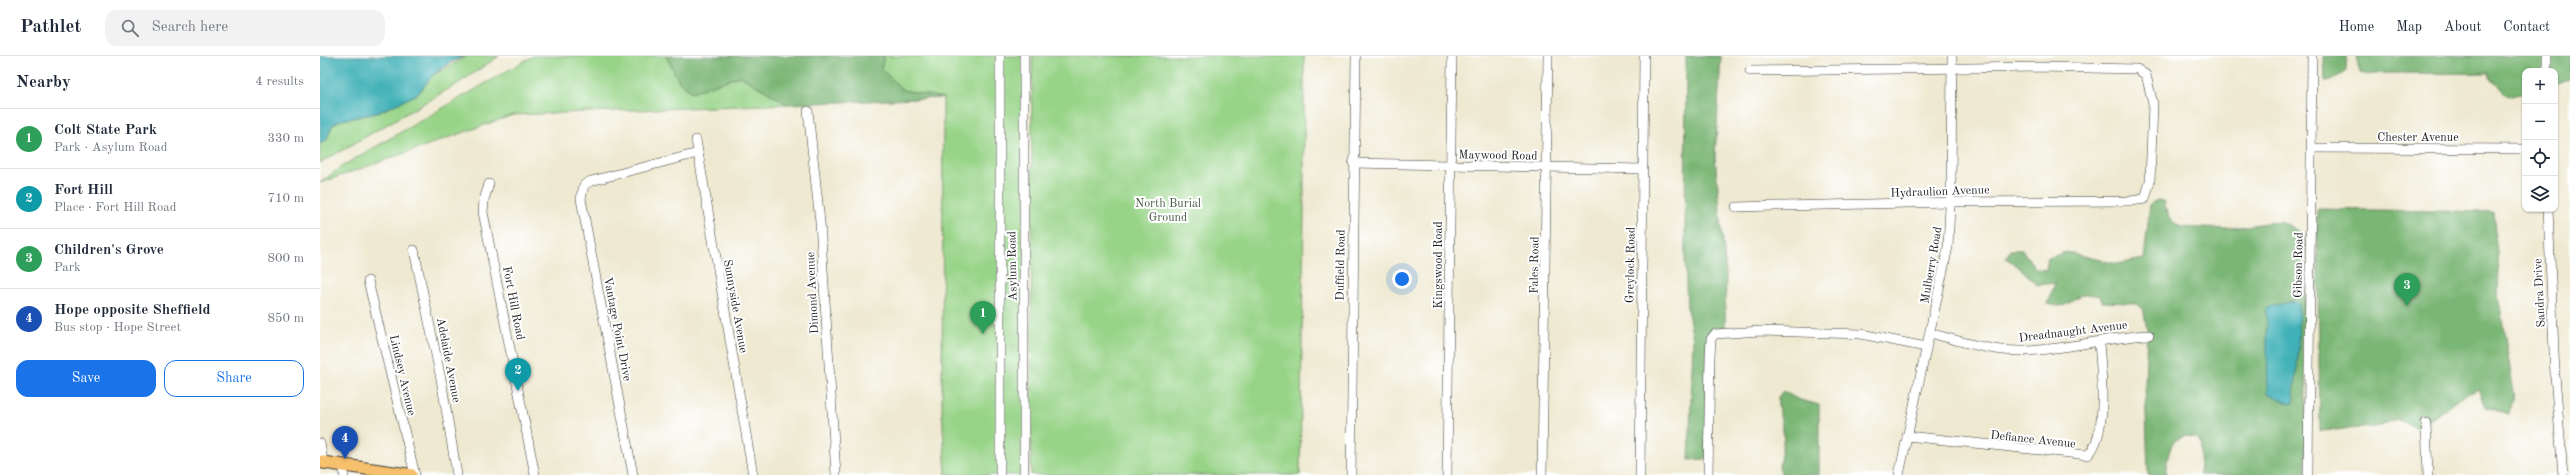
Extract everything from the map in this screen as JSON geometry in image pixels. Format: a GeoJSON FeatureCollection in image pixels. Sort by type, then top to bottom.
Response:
{"type":"FeatureCollection","features":[{"type":"Feature","properties":{"kind":"main road"},"geometry":{"type":"LineString","coordinates":[[321,462],[344,470],[411,475]]}},
{"type":"Feature","properties":{"kind":"street","name":"Asylum Road"},"geometry":{"type":"LineString","coordinates":[[1000,56],[1000,475]]}},
{"type":"Feature","properties":{"kind":"street","name":"Asylum Road"},"geometry":{"type":"LineString","coordinates":[[1024,56],[1024,475]]}},
{"type":"Feature","properties":{"kind":"street","name":"Duffield Road"},"geometry":{"type":"LineString","coordinates":[[1351,475],[1353,164],[1356,56]]}},
{"type":"Feature","properties":{"kind":"street","name":"Kingswood Road"},"geometry":{"type":"LineString","coordinates":[[1447,475],[1452,56]]}},
{"type":"Feature","properties":{"kind":"street","name":"Fales Road"},"geometry":{"type":"LineString","coordinates":[[1542,475],[1548,56]]}},
{"type":"Feature","properties":{"kind":"street","name":"Greylock Road"},"geometry":{"type":"LineString","coordinates":[[1640,475],[1644,56]]}},
{"type":"Feature","properties":{"kind":"street","name":"Mulberry Road"},"geometry":{"type":"LineString","coordinates":[[1899,475],[1946,260],[1951,202],[1952,56]]}},
{"type":"Feature","properties":{"kind":"street","name":"Gibson Road"},"geometry":{"type":"LineString","coordinates":[[2308,475],[2312,56]]}},
{"type":"Feature","properties":{"kind":"street"},"geometry":{"type":"LineString","coordinates":[[2547,56],[2547,68]]}},
{"type":"Feature","properties":{"kind":"street","name":"Hydraulion Avenue"},"geometry":{"type":"LineString","coordinates":[[1736,208],[1951,202],[2131,201],[2145,199],[2150,181],[2153,104],[2145,73],[2125,67],[1952,69]]}},
{"type":"Feature","properties":{"kind":"street"},"geometry":{"type":"LineString","coordinates":[[1750,71],[1952,69]]}},
{"type":"Feature","properties":{"kind":"street","name":"Dimond Avenue"},"geometry":{"type":"LineString","coordinates":[[808,111],[820,222],[836,475]]}},
{"type":"Feature","properties":{"kind":"street","name":"Sunnyside Avenue"},"geometry":{"type":"LineString","coordinates":[[696,140],[730,349],[741,393],[753,475]]}},
{"type":"Feature","properties":{"kind":"street","name":"Chester Avenue"},"geometry":{"type":"LineString","coordinates":[[2312,148],[2522,149]]}},
{"type":"Feature","properties":{"kind":"street","name":"Vantage Point Drive"},"geometry":{"type":"LineString","coordinates":[[633,475],[581,199],[583,188],[591,181],[698,153]]}},
{"type":"Feature","properties":{"kind":"street","name":"Maywood Road"},"geometry":{"type":"LineString","coordinates":[[1353,164],[1450,167],[1642,169]]}},
{"type":"Feature","properties":{"kind":"street","name":"Fort Hill Road"},"geometry":{"type":"LineString","coordinates":[[489,184],[484,200],[483,212],[535,475]]}},
{"type":"Feature","properties":{"kind":"street","name":"Sandra Drive"},"geometry":{"type":"LineString","coordinates":[[2548,212],[2555,375],[2563,475]]}},
{"type":"Feature","properties":{"kind":"street","name":"Adelaide Avenue"},"geometry":{"type":"LineString","coordinates":[[414,250],[441,379],[457,475]]}},
{"type":"Feature","properties":{"kind":"street","name":"Lindsey Avenue"},"geometry":{"type":"LineString","coordinates":[[368,281],[415,475]]}},
{"type":"Feature","properties":{"kind":"street"},"geometry":{"type":"LineString","coordinates":[[1708,475],[1710,356],[1711,339],[1715,334],[1769,331],[1860,334],[1926,348]]}},
{"type":"Feature","properties":{"kind":"street","name":"Dreadnaught Avenue"},"geometry":{"type":"LineString","coordinates":[[1930,333],[1986,347],[2024,351],[2099,342],[2125,336],[2149,335]]}},
{"type":"Feature","properties":{"kind":"street","name":"Defiance Avenue"},"geometry":{"type":"LineString","coordinates":[[1907,436],[2088,455],[2096,445],[2101,414],[2099,342]]}},
{"type":"Feature","properties":{"kind":"street"},"geometry":{"type":"LineString","coordinates":[[2426,423],[2428,475]]}},
{"type":"Feature","properties":{"kind":"street"},"geometry":{"type":"LineString","coordinates":[[320,443],[321,462]]}},
{"type":"Feature","properties":{"kind":"green space"},"geometry":{"type":"Polygon","coordinates":[[[467,56],[499,56],[459,83],[320,163],[320,144],[326,141],[332,126],[338,121],[377,113],[418,94],[433,75],[467,56]]]}},
{"type":"Feature","properties":{"kind":"green space"},"geometry":{"type":"Polygon","coordinates":[[[533,56],[666,56],[680,83],[691,92],[740,76],[788,104],[513,115],[320,183],[344,165],[533,56]]]}},
{"type":"Feature","properties":{"kind":"green space"},"geometry":{"type":"Polygon","coordinates":[[[666,56],[884,56],[881,69],[903,90],[943,98],[788,104],[740,76],[692,92],[680,83],[666,56]]]}},
{"type":"Feature","properties":{"kind":"green space"},"geometry":{"type":"Polygon","coordinates":[[[884,56],[1026,56],[1027,475],[946,475],[942,411],[943,98],[903,90],[881,69],[884,56]]]}},
{"type":"Feature","properties":{"kind":"green space","name":"North Burial Ground"},"geometry":{"type":"Polygon","coordinates":[[[1032,56],[1304,56],[1304,211],[1300,475],[1031,475],[1032,56]]]}},
{"type":"Feature","properties":{"kind":"green space"},"geometry":{"type":"Polygon","coordinates":[[[1686,56],[1721,56],[1715,157],[1726,274],[1725,328],[1708,332],[1706,459],[1689,460],[1693,339],[1687,308],[1685,257],[1686,56]]]}},
{"type":"Feature","properties":{"kind":"green space"},"geometry":{"type":"Polygon","coordinates":[[[2324,56],[2347,56],[2346,70],[2333,80],[2325,81],[2324,56]]]}},
{"type":"Feature","properties":{"kind":"green space"},"geometry":{"type":"Polygon","coordinates":[[[2356,56],[2570,56],[2570,79],[2558,83],[2558,68],[2522,68],[2522,93],[2508,96],[2491,79],[2488,73],[2360,73],[2356,56]]]}},
{"type":"Feature","properties":{"kind":"green space"},"geometry":{"type":"Polygon","coordinates":[[[2157,200],[2164,201],[2169,219],[2181,227],[2225,229],[2281,221],[2305,235],[2306,475],[2199,475],[2201,445],[2198,438],[2188,436],[2181,437],[2172,445],[2165,475],[2148,475],[2145,385],[2147,329],[2143,308],[2132,303],[2102,302],[2100,296],[2091,295],[2080,296],[2065,305],[2060,306],[2047,304],[2055,283],[2037,285],[2021,269],[2006,258],[2010,250],[2022,250],[2036,269],[2046,270],[2048,258],[2066,252],[2117,264],[2144,259],[2150,204],[2157,200]]]}},
{"type":"Feature","properties":{"kind":"green space"},"geometry":{"type":"Polygon","coordinates":[[[2317,209],[2493,212],[2499,272],[2498,294],[2515,399],[2508,414],[2485,407],[2478,389],[2455,402],[2418,428],[2397,419],[2375,427],[2320,431],[2317,209]]]}},
{"type":"Feature","properties":{"kind":"green space"},"geometry":{"type":"Polygon","coordinates":[[[1783,391],[1797,399],[1819,405],[1819,475],[1782,475],[1779,466],[1784,436],[1778,406],[1778,397],[1783,391]]]}},
{"type":"Feature","properties":{"kind":"water"},"geometry":{"type":"Polygon","coordinates":[[[320,56],[465,56],[449,63],[433,75],[418,94],[377,113],[338,121],[332,126],[326,141],[320,144],[320,56]]]}},
{"type":"Feature","properties":{"kind":"water"},"geometry":{"type":"Polygon","coordinates":[[[2295,301],[2299,305],[2298,360],[2293,403],[2285,402],[2268,393],[2266,311],[2270,306],[2295,301]]]}},
{"type":"Feature","properties":{"kind":"place","name":"Children's Grove"},"geometry":{"type":"Point","coordinates":[2407,306]}},
{"type":"Feature","properties":{"kind":"place","name":"Colt State Park"},"geometry":{"type":"Point","coordinates":[983,334]}},
{"type":"Feature","properties":{"kind":"place","name":"Fort Hill"},"geometry":{"type":"Point","coordinates":[518,391]}},
{"type":"Feature","properties":{"kind":"place","name":"Hope opposite Sheffield"},"geometry":{"type":"Point","coordinates":[345,459]}}]}
